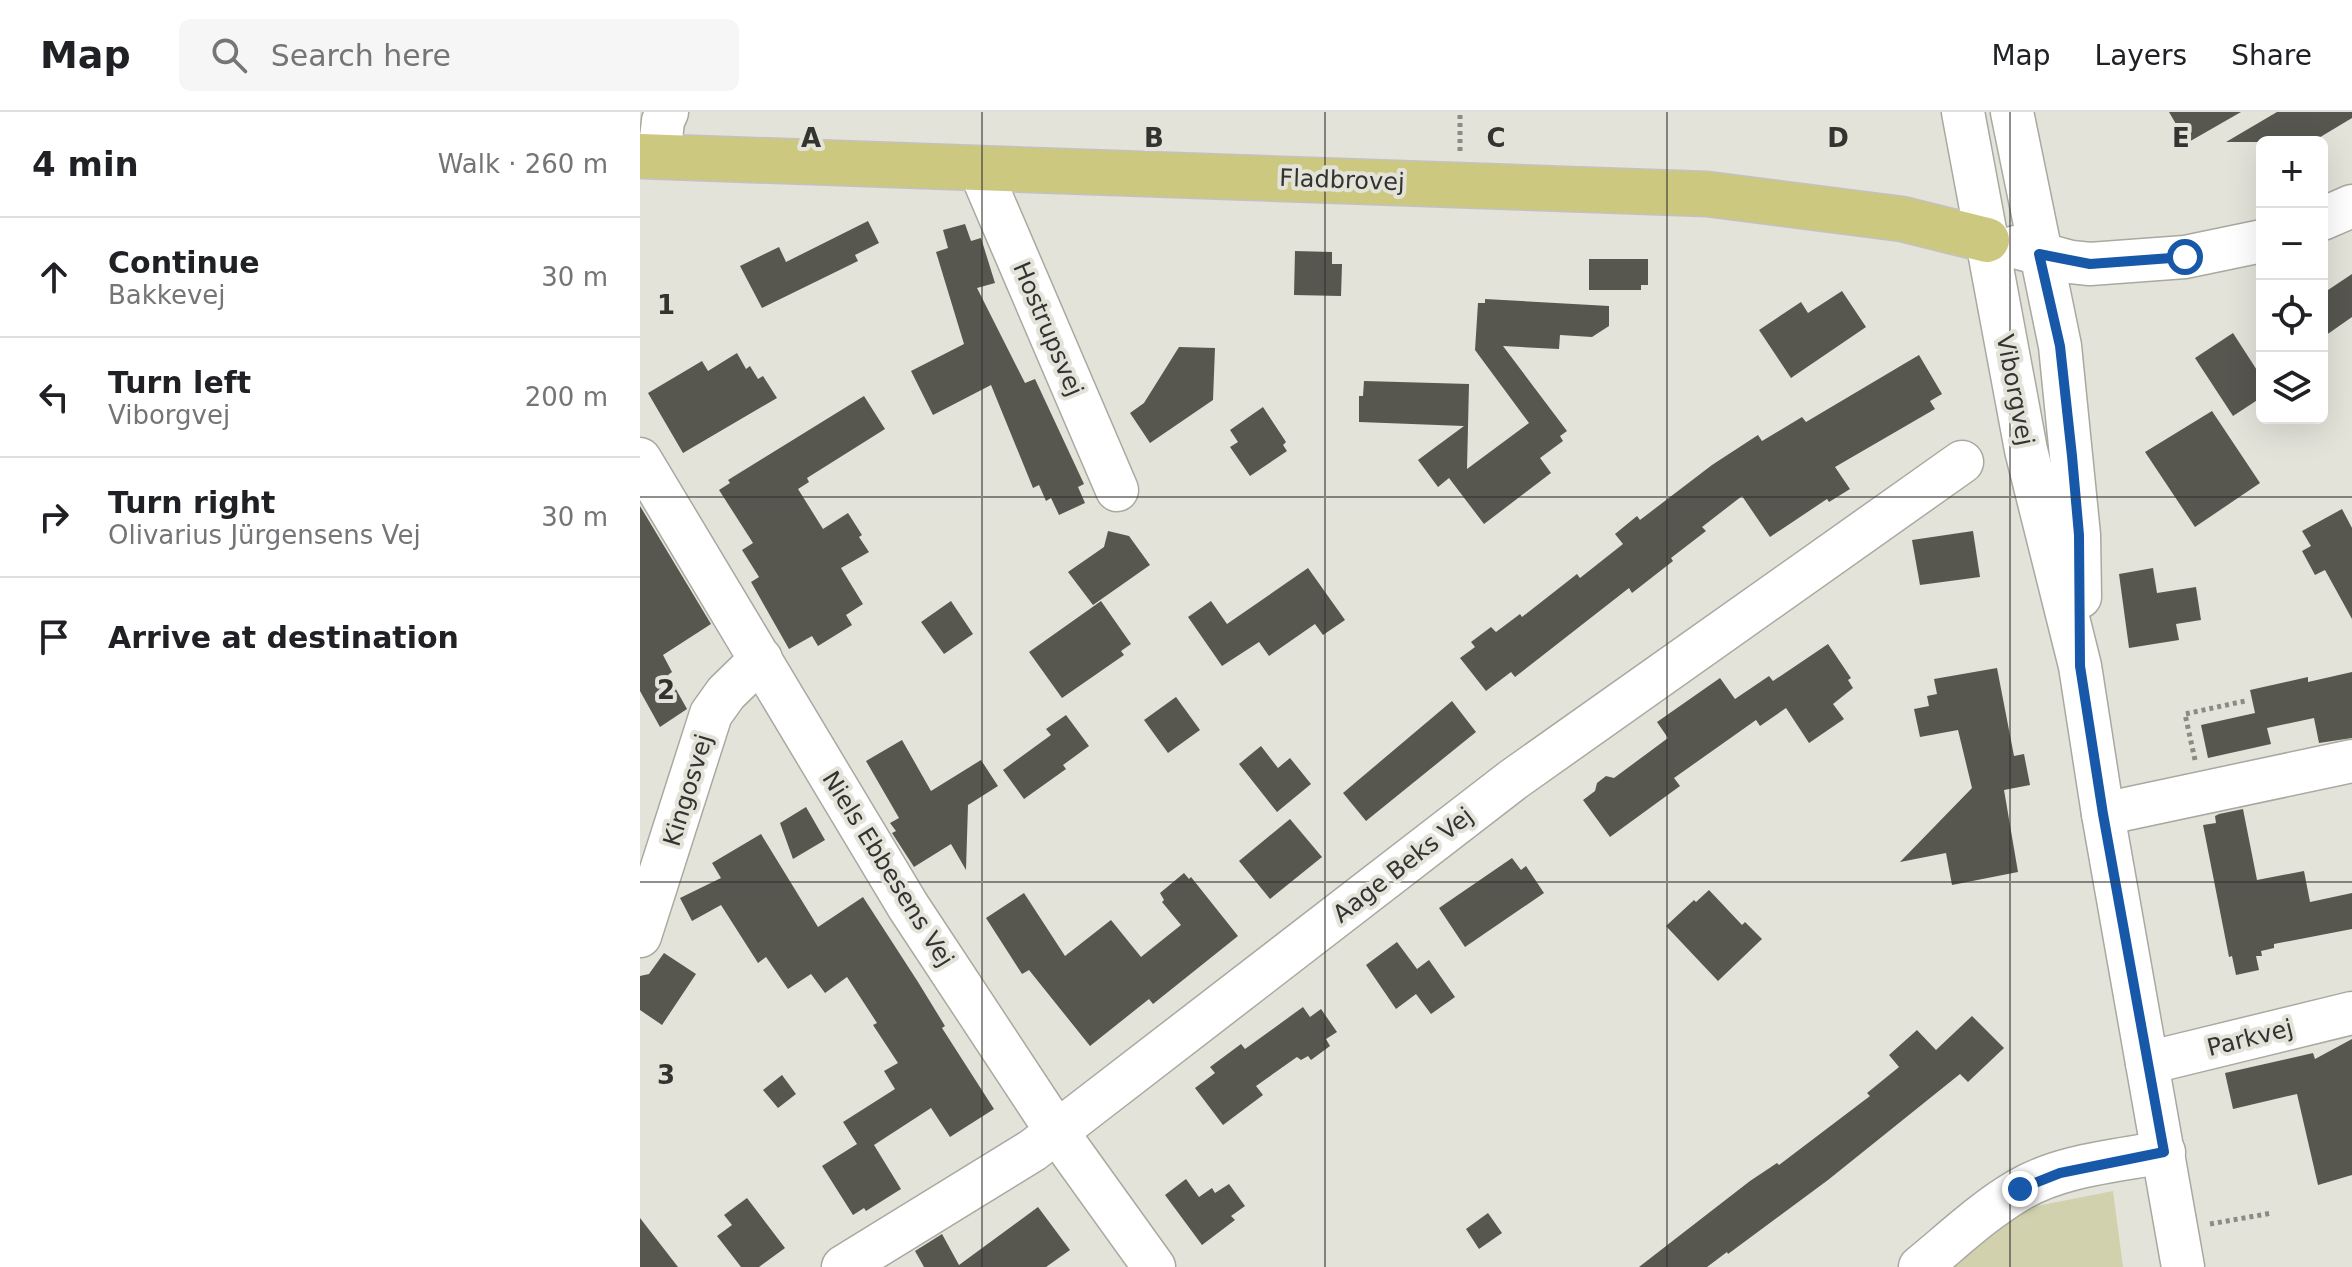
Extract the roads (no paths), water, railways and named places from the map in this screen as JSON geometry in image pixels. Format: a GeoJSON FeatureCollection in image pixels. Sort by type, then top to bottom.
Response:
{"type":"FeatureCollection","features":[{"type":"Feature","properties":{"kind":"main road","name":"Fladbrovej"},"geometry":{"type":"LineString","coordinates":[[650,156],[1707,194],[1902,219],[1987,240]]}},
{"type":"Feature","properties":{"kind":"street"},"geometry":{"type":"LineString","coordinates":[[650,156],[667,112]]}},
{"type":"Feature","properties":{"kind":"street","name":"Viborgvej"},"geometry":{"type":"LineString","coordinates":[[1963,112],[2026,450],[2080,666],[2180,1248]]}},
{"type":"Feature","properties":{"kind":"street"},"geometry":{"type":"LineString","coordinates":[[1988,112],[2008,216],[2028,246],[2039,254]]}},
{"type":"Feature","properties":{"kind":"street","name":"Viborgvej"},"geometry":{"type":"LineString","coordinates":[[2012,112],[2060,346],[2079,535],[2080,666]]}},
{"type":"Feature","properties":{"kind":"street","name":"Hostrupsvej"},"geometry":{"type":"LineString","coordinates":[[979,168],[1117,490]]}},
{"type":"Feature","properties":{"kind":"street"},"geometry":{"type":"LineString","coordinates":[[2328,216],[2352,206]]}},
{"type":"Feature","properties":{"kind":"street","name":"Fladbrovej"},"geometry":{"type":"LineString","coordinates":[[1987,240],[2071,262],[2102,263],[2185,257],[2256,242]]}},
{"type":"Feature","properties":{"kind":"street","name":"Niels Ebbesens Vej"},"geometry":{"type":"LineString","coordinates":[[640,459],[908,906],[1057,1132],[1154,1267]]}},
{"type":"Feature","properties":{"kind":"street","name":"Aage Beks Vej"},"geometry":{"type":"LineString","coordinates":[[843,1267],[1033,1150],[1514,779],[1962,462]]}},
{"type":"Feature","properties":{"kind":"street","name":"Kingosvej"},"geometry":{"type":"LineString","coordinates":[[640,936],[711,714],[726,693],[761,659]]}},
{"type":"Feature","properties":{"kind":"street"},"geometry":{"type":"LineString","coordinates":[[2103,814],[2352,761]]}},
{"type":"Feature","properties":{"kind":"street","name":"Parkvej"},"geometry":{"type":"LineString","coordinates":[[2147,1063],[2352,1013]]}},
{"type":"Feature","properties":{"kind":"street"},"geometry":{"type":"LineString","coordinates":[[1920,1267],[2020,1189],[2060,1173],[2164,1152]]}}]}
